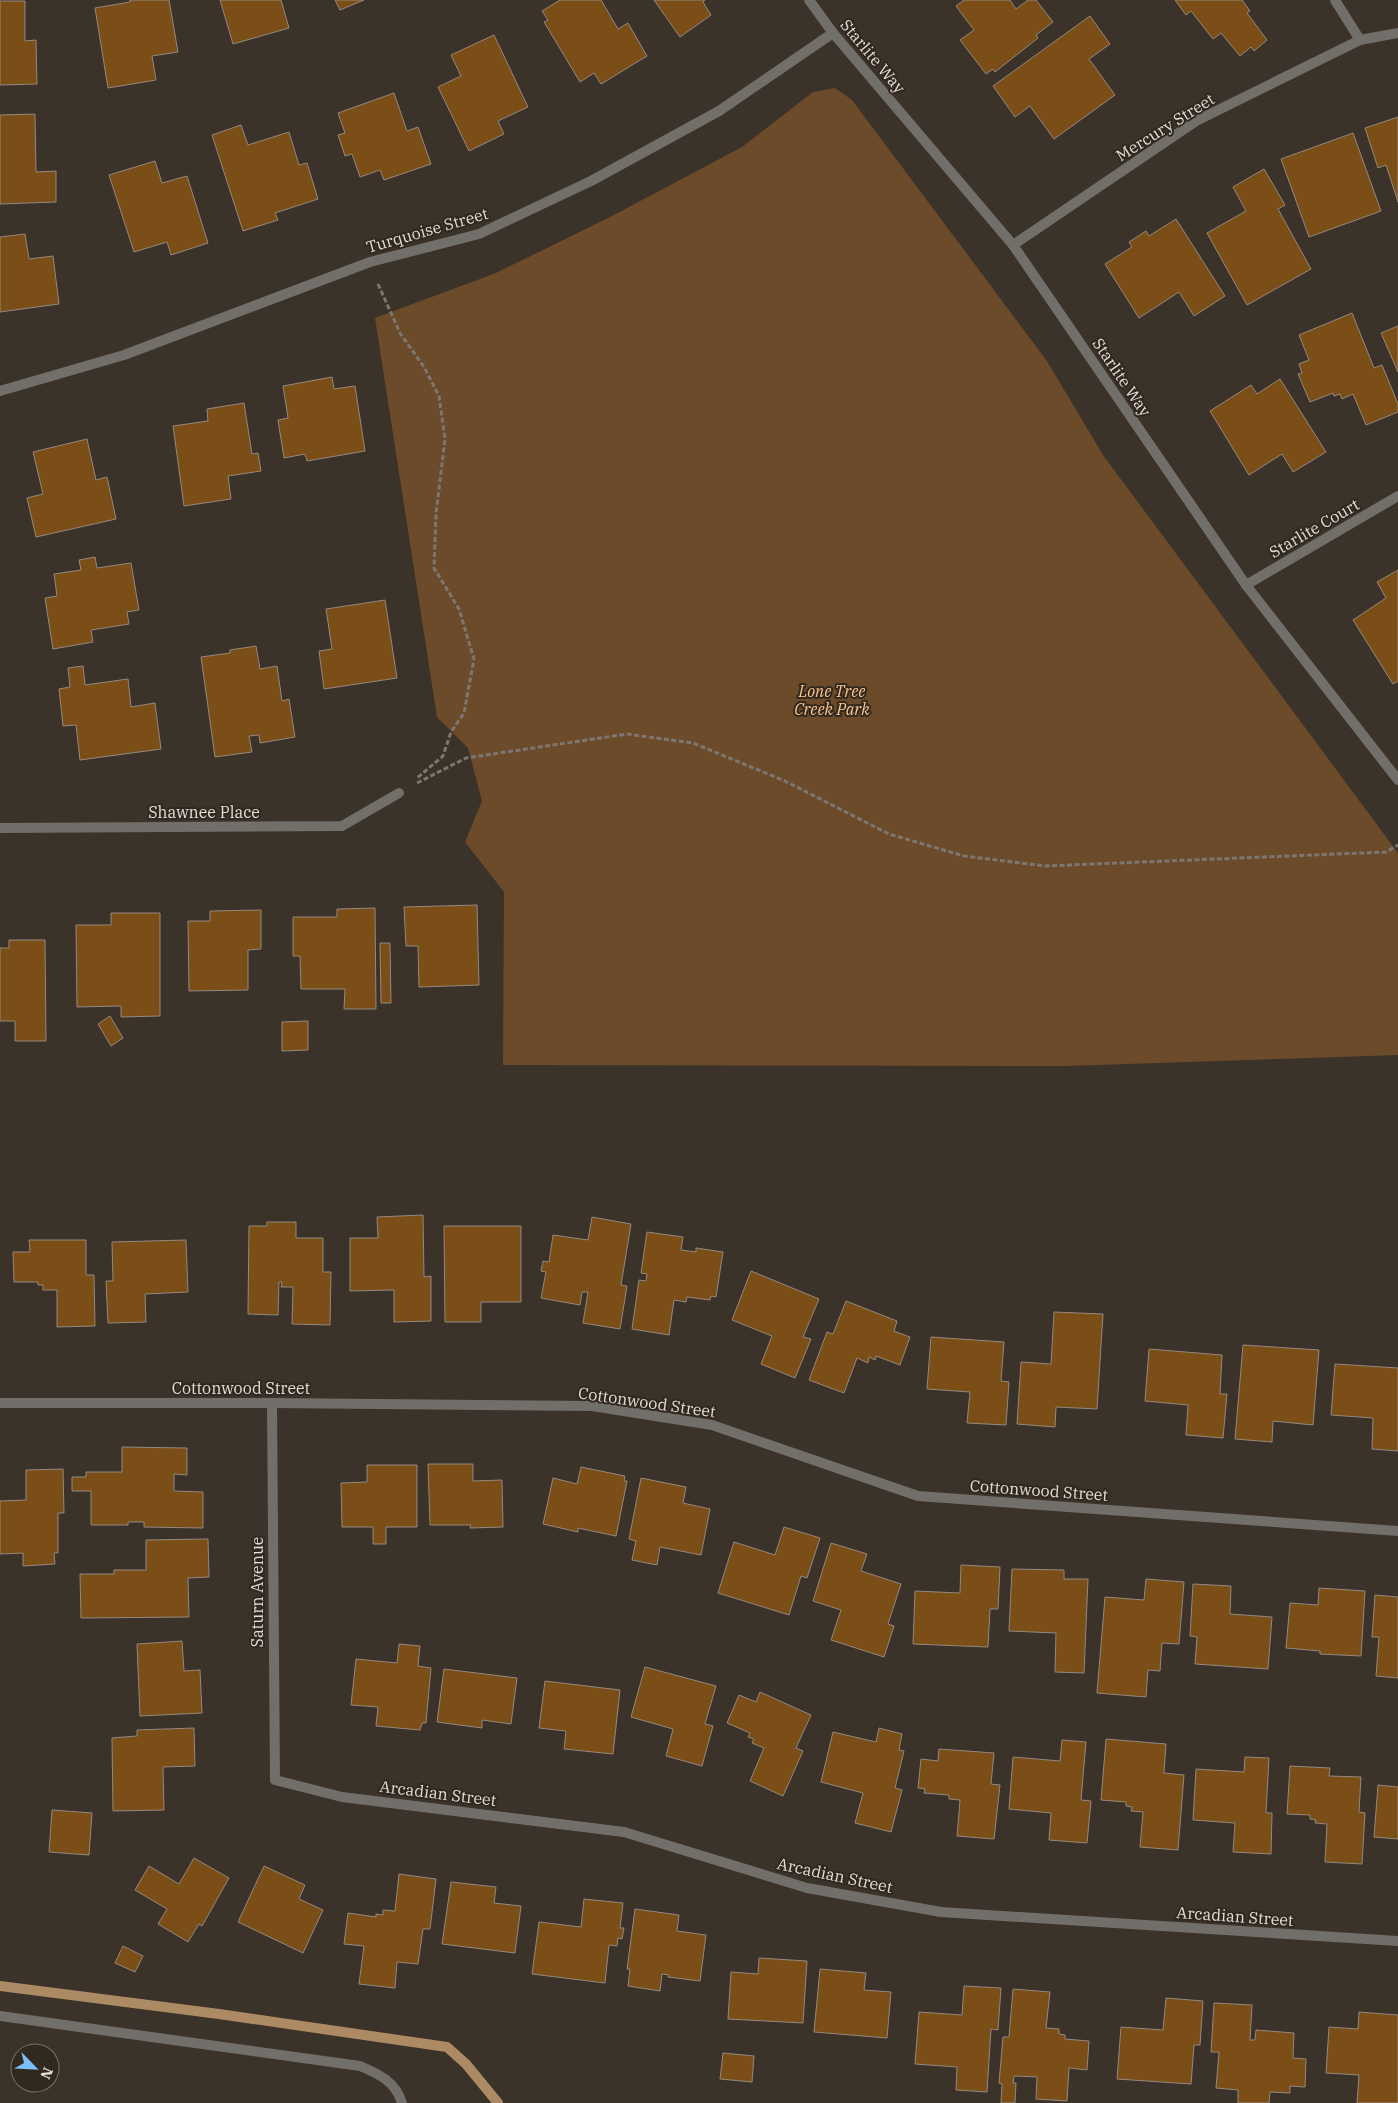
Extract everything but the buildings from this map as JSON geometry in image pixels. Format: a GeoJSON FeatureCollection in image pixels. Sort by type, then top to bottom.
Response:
{"type":"FeatureCollection","features":[{"type":"Feature","properties":{"kind":"street","name":"Starlite Way"},"geometry":{"type":"LineString","coordinates":[[810,0],[834,33],[1013,245],[1246,585],[1398,780]]}},
{"type":"Feature","properties":{"kind":"street"},"geometry":{"type":"LineString","coordinates":[[1335,0],[1360,40]]}},
{"type":"Feature","properties":{"kind":"street","name":"Turquoise Street"},"geometry":{"type":"LineString","coordinates":[[0,391],[124,355],[370,262],[479,234],[591,181],[719,111],[834,33]]}},
{"type":"Feature","properties":{"kind":"street","name":"Mercury Street"},"geometry":{"type":"LineString","coordinates":[[1013,245],[1196,121],[1360,40],[1398,33]]}},
{"type":"Feature","properties":{"kind":"street","name":"Starlite Court"},"geometry":{"type":"LineString","coordinates":[[1246,585],[1398,496]]}},
{"type":"Feature","properties":{"kind":"street","name":"Shawnee Place"},"geometry":{"type":"LineString","coordinates":[[0,828],[342,826],[399,793]]}},
{"type":"Feature","properties":{"kind":"street","name":"Cottonwood Street"},"geometry":{"type":"LineString","coordinates":[[0,1404],[272,1403],[592,1406],[712,1425],[918,1496],[1398,1531]]}},
{"type":"Feature","properties":{"kind":"street","name":"Saturn Avenue"},"geometry":{"type":"LineString","coordinates":[[272,1403],[275,1780]]}},
{"type":"Feature","properties":{"kind":"street","name":"Arcadian Street"},"geometry":{"type":"LineString","coordinates":[[275,1780],[342,1797],[624,1832],[807,1888],[941,1912],[1398,1941]]}},
{"type":"Feature","properties":{"kind":"street"},"geometry":{"type":"LineString","coordinates":[[0,2016],[360,2066],[383,2076],[399,2092],[402,2103]]}},
{"type":"Feature","properties":{"kind":"path"},"geometry":{"type":"LineString","coordinates":[[370,262],[388,310],[400,334],[424,367],[438,396],[445,439],[436,514],[434,568],[459,609],[474,659],[464,713],[452,732],[443,756],[399,793]]}},
{"type":"Feature","properties":{"kind":"path"},"geometry":{"type":"LineString","coordinates":[[399,793],[466,758],[627,734],[693,743],[785,782],[889,834],[964,856],[1045,866],[1386,852],[1398,845]]}},
{"type":"Feature","properties":{"kind":"green space","name":"Lone Tree Creek Park"},"geometry":{"type":"Polygon","coordinates":[[[835,88],[852,100],[1047,361],[1103,455],[1398,853],[1398,1055],[1066,1066],[503,1065],[504,892],[465,842],[482,801],[468,748],[437,717],[375,318],[496,273],[610,217],[742,147],[813,92],[835,88]]]}},
{"type":"Feature","properties":{"kind":"waterway"},"geometry":{"type":"LineString","coordinates":[[0,1986],[219,2014],[447,2047],[466,2064],[498,2103]]}}]}
